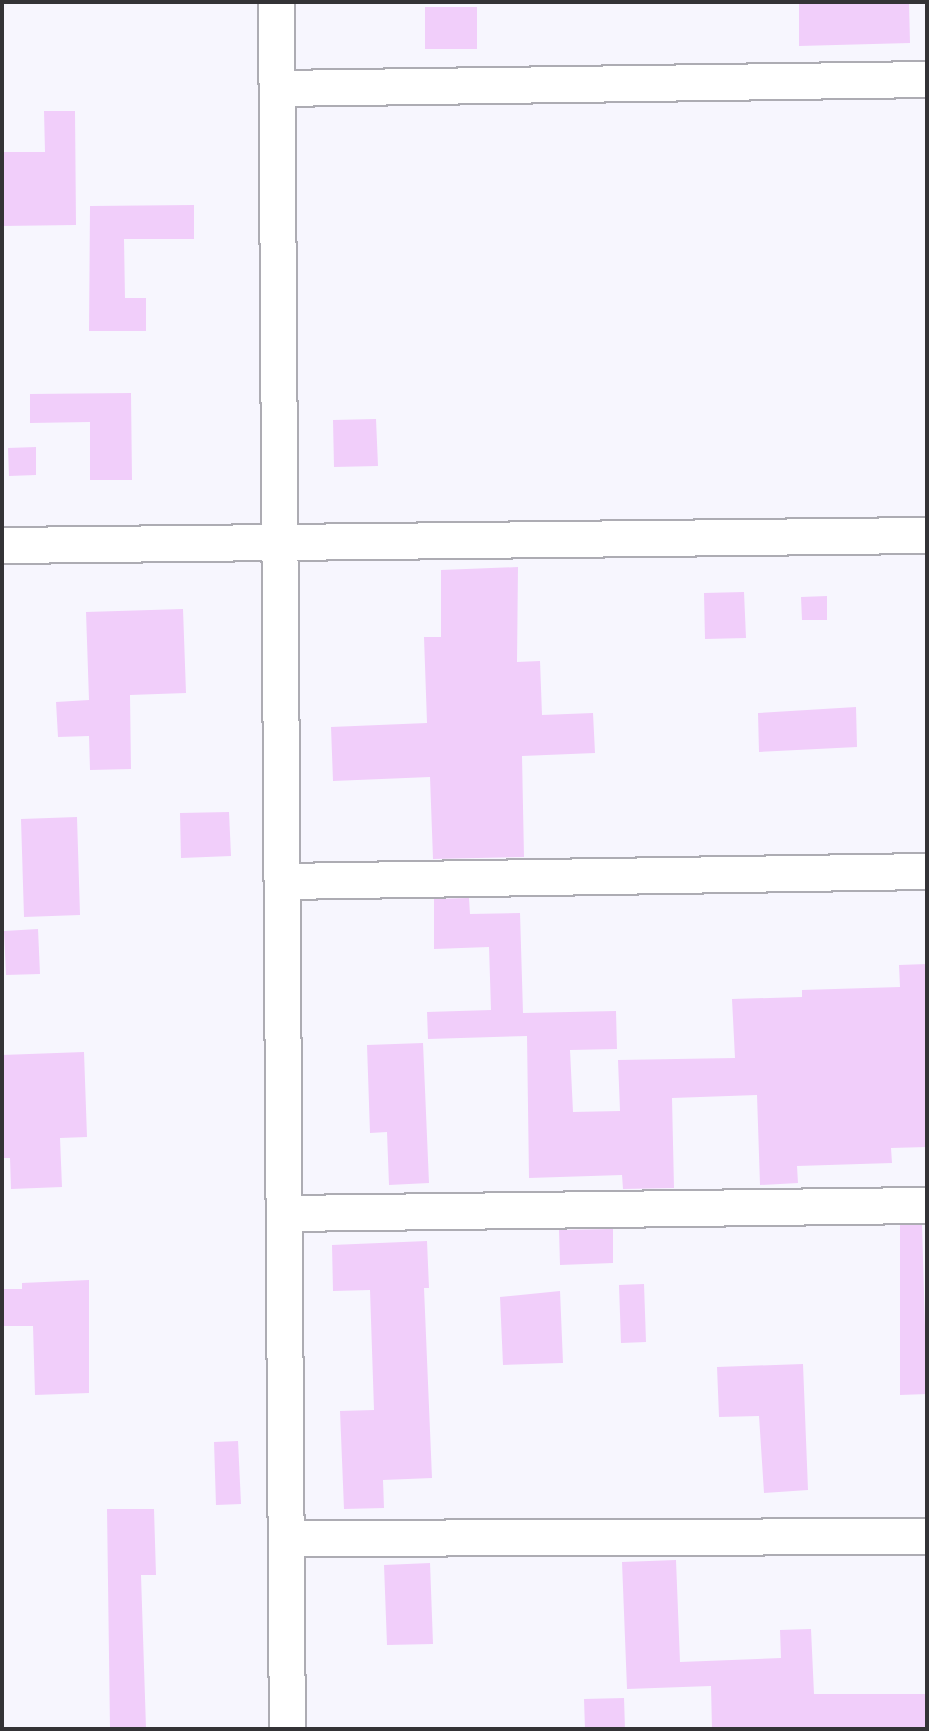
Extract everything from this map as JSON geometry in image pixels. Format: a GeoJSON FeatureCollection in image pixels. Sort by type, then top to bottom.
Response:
{"type":"FeatureCollection","features":[{"type":"Feature","properties":{"kind":"street"},"geometry":{"type":"LineString","coordinates":[[276,2],[289,1538],[287,1729]]}},
{"type":"Feature","properties":{"kind":"street"},"geometry":{"type":"LineString","coordinates":[[277,88],[927,79]]}},
{"type":"Feature","properties":{"kind":"street"},"geometry":{"type":"LineString","coordinates":[[2,545],[927,534]]}},
{"type":"Feature","properties":{"kind":"street"},"geometry":{"type":"LineString","coordinates":[[283,881],[927,871]]}},
{"type":"Feature","properties":{"kind":"street"},"geometry":{"type":"LineString","coordinates":[[286,1213],[927,1205]]}},
{"type":"Feature","properties":{"kind":"street"},"geometry":{"type":"LineString","coordinates":[[289,1538],[927,1536]]}},
{"type":"Feature","properties":{"kind":"building"},"geometry":{"type":"Polygon","coordinates":[[[799,2],[909,2],[910,43],[799,46],[799,2]]]}},
{"type":"Feature","properties":{"kind":"building"},"geometry":{"type":"Polygon","coordinates":[[[425,7],[477,7],[477,49],[425,49],[425,7]]]}},
{"type":"Feature","properties":{"kind":"building"},"geometry":{"type":"Polygon","coordinates":[[[44,111],[75,111],[76,225],[2,226],[2,152],[45,152],[44,111]]]}},
{"type":"Feature","properties":{"kind":"building"},"geometry":{"type":"Polygon","coordinates":[[[194,205],[194,239],[124,239],[125,298],[146,298],[146,331],[89,331],[90,206],[194,205]]]}},
{"type":"Feature","properties":{"kind":"building"},"geometry":{"type":"Polygon","coordinates":[[[131,393],[132,480],[90,480],[90,422],[30,423],[30,394],[131,393]]]}},
{"type":"Feature","properties":{"kind":"building"},"geometry":{"type":"Polygon","coordinates":[[[376,419],[378,466],[334,467],[333,420],[376,419]]]}},
{"type":"Feature","properties":{"kind":"building"},"geometry":{"type":"Polygon","coordinates":[[[36,447],[36,475],[9,476],[8,448],[36,447]]]}},
{"type":"Feature","properties":{"kind":"building"},"geometry":{"type":"Polygon","coordinates":[[[518,567],[517,662],[540,661],[542,715],[593,713],[595,753],[522,756],[524,857],[433,859],[430,777],[333,781],[331,727],[427,723],[424,637],[441,637],[441,570],[518,567]]]}},
{"type":"Feature","properties":{"kind":"building"},"geometry":{"type":"Polygon","coordinates":[[[744,592],[746,638],[705,639],[704,593],[744,592]]]}},
{"type":"Feature","properties":{"kind":"building"},"geometry":{"type":"Polygon","coordinates":[[[827,596],[827,620],[802,620],[801,597],[827,596]]]}},
{"type":"Feature","properties":{"kind":"building"},"geometry":{"type":"Polygon","coordinates":[[[183,609],[186,693],[130,695],[131,769],[90,770],[89,736],[58,737],[56,702],[89,700],[86,612],[183,609]]]}},
{"type":"Feature","properties":{"kind":"building"},"geometry":{"type":"Polygon","coordinates":[[[856,707],[857,747],[759,752],[758,713],[856,707]]]}},
{"type":"Feature","properties":{"kind":"building"},"geometry":{"type":"Polygon","coordinates":[[[229,812],[231,856],[181,858],[180,813],[229,812]]]}},
{"type":"Feature","properties":{"kind":"building"},"geometry":{"type":"Polygon","coordinates":[[[77,817],[80,915],[24,917],[21,819],[77,817]]]}},
{"type":"Feature","properties":{"kind":"building"},"geometry":{"type":"Polygon","coordinates":[[[469,898],[470,914],[520,913],[523,1013],[616,1011],[617,1049],[570,1050],[573,1112],[620,1111],[618,1060],[735,1058],[732,999],[802,997],[802,990],[900,987],[899,965],[927,964],[927,1147],[891,1148],[892,1163],[797,1166],[798,1183],[760,1185],[757,1095],[672,1098],[674,1188],[623,1189],[622,1175],[529,1178],[527,1036],[428,1039],[427,1012],[491,1010],[489,947],[434,949],[434,899],[469,898]]]}},
{"type":"Feature","properties":{"kind":"building"},"geometry":{"type":"Polygon","coordinates":[[[38,929],[40,974],[6,975],[4,931],[38,929]]]}},
{"type":"Feature","properties":{"kind":"building"},"geometry":{"type":"Polygon","coordinates":[[[423,1043],[429,1183],[389,1185],[387,1132],[370,1133],[367,1045],[423,1043]]]}},
{"type":"Feature","properties":{"kind":"building"},"geometry":{"type":"Polygon","coordinates":[[[84,1052],[87,1137],[60,1138],[62,1187],[11,1189],[10,1158],[2,1158],[2,1055],[84,1052]]]}},
{"type":"Feature","properties":{"kind":"building"},"geometry":{"type":"Polygon","coordinates":[[[900,1225],[922,1225],[927,1394],[900,1395],[900,1225]]]}},
{"type":"Feature","properties":{"kind":"building"},"geometry":{"type":"Polygon","coordinates":[[[613,1229],[613,1263],[560,1265],[559,1230],[613,1229]]]}},
{"type":"Feature","properties":{"kind":"building"},"geometry":{"type":"Polygon","coordinates":[[[427,1241],[429,1288],[424,1288],[432,1478],[383,1480],[384,1508],[344,1509],[340,1411],[374,1410],[370,1290],[333,1291],[332,1245],[427,1241]]]}},
{"type":"Feature","properties":{"kind":"building"},"geometry":{"type":"Polygon","coordinates":[[[89,1280],[89,1393],[35,1395],[33,1326],[2,1326],[2,1289],[22,1289],[22,1283],[89,1280]]]}},
{"type":"Feature","properties":{"kind":"building"},"geometry":{"type":"Polygon","coordinates":[[[644,1284],[646,1342],[621,1343],[619,1285],[644,1284]]]}},
{"type":"Feature","properties":{"kind":"building"},"geometry":{"type":"Polygon","coordinates":[[[560,1291],[563,1363],[503,1365],[500,1297],[560,1291]]]}},
{"type":"Feature","properties":{"kind":"building"},"geometry":{"type":"Polygon","coordinates":[[[803,1364],[808,1490],[764,1493],[759,1416],[719,1417],[717,1367],[803,1364]]]}},
{"type":"Feature","properties":{"kind":"building"},"geometry":{"type":"Polygon","coordinates":[[[238,1441],[241,1504],[216,1505],[214,1442],[238,1441]]]}},
{"type":"Feature","properties":{"kind":"building"},"geometry":{"type":"Polygon","coordinates":[[[107,1509],[154,1509],[156,1575],[141,1575],[146,1728],[110,1729],[107,1509]]]}},
{"type":"Feature","properties":{"kind":"building"},"geometry":{"type":"Polygon","coordinates":[[[676,1560],[680,1662],[781,1658],[780,1630],[811,1629],[814,1694],[927,1694],[927,1729],[712,1729],[711,1686],[627,1689],[622,1562],[676,1560]]]}},
{"type":"Feature","properties":{"kind":"building"},"geometry":{"type":"Polygon","coordinates":[[[430,1563],[433,1644],[387,1645],[384,1565],[430,1563]]]}},
{"type":"Feature","properties":{"kind":"building"},"geometry":{"type":"Polygon","coordinates":[[[624,1698],[625,1729],[585,1729],[584,1699],[624,1698]]]}}]}
